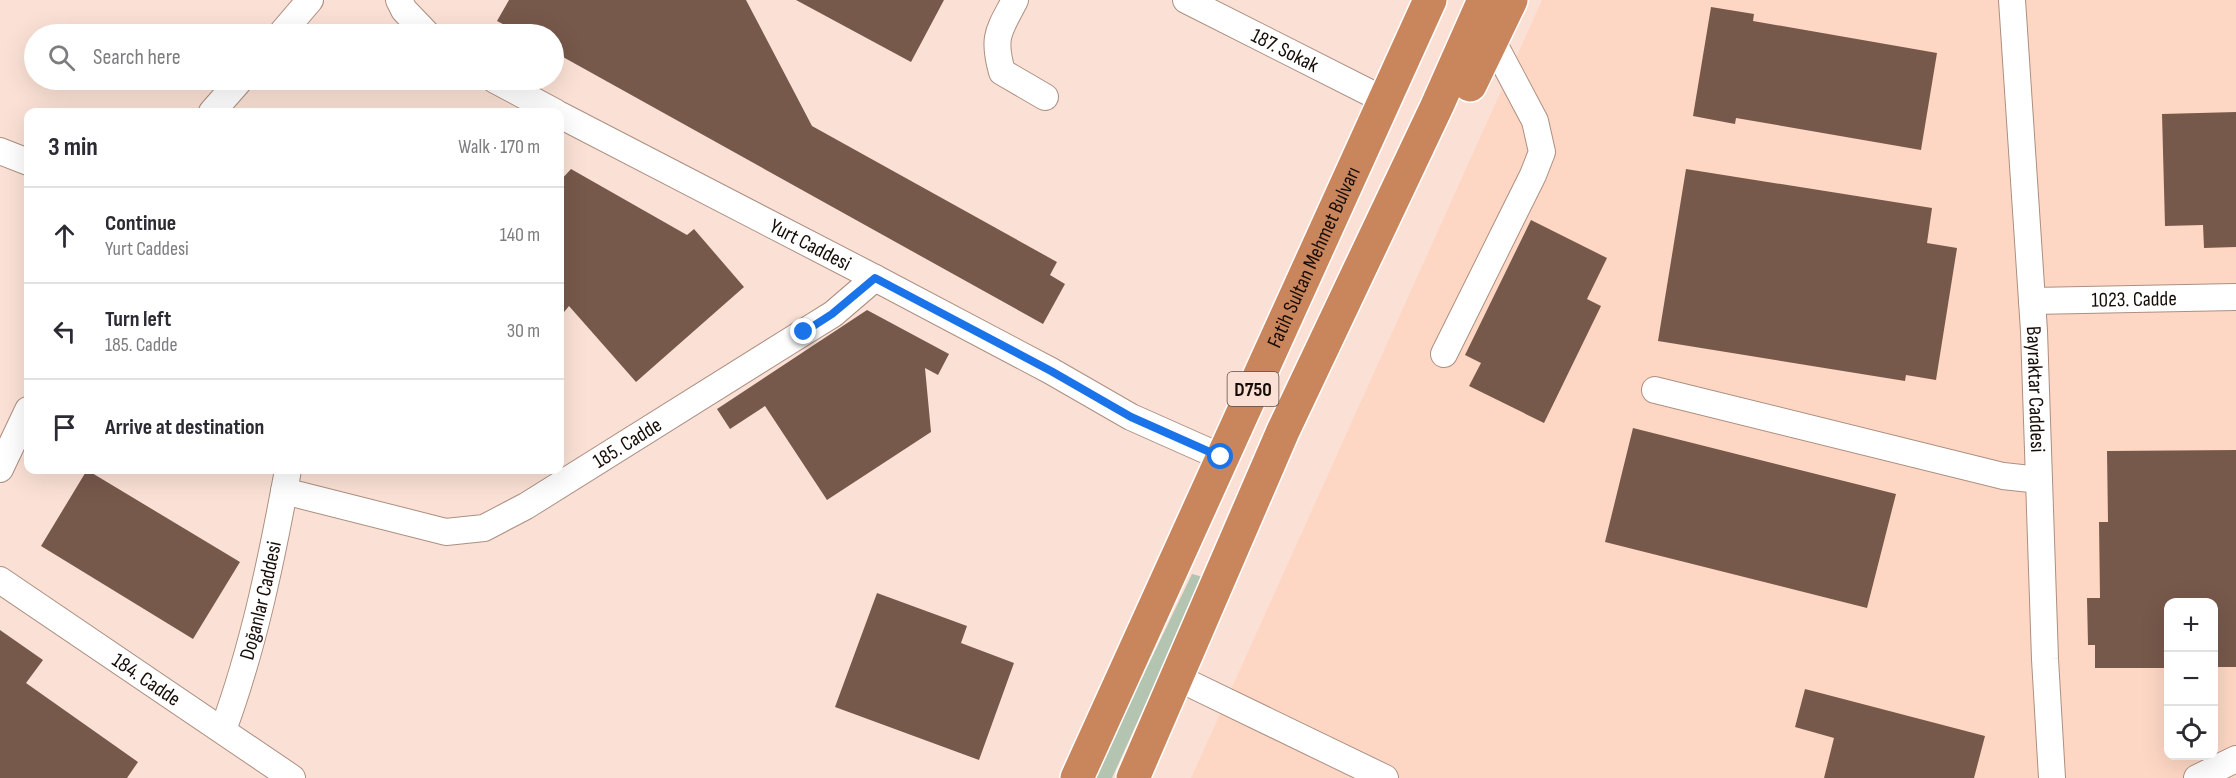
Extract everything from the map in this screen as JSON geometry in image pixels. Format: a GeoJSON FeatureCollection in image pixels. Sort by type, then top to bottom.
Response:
{"type":"FeatureCollection","features":[{"type":"Feature","properties":{"kind":"highway","name":"Fatih Sultan Mehmet Bulvarı"},"geometry":{"type":"LineString","coordinates":[[1077,778],[1430,0]]}},
{"type":"Feature","properties":{"kind":"highway"},"geometry":{"type":"LineString","coordinates":[[1133,778],[1283,431],[1484,0]]}},
{"type":"Feature","properties":{"kind":"highway"},"geometry":{"type":"LineString","coordinates":[[1388,209],[1443,137],[1511,0]]}},
{"type":"Feature","properties":{"kind":"street"},"geometry":{"type":"LineString","coordinates":[[290,24],[310,0]]}},
{"type":"Feature","properties":{"kind":"street"},"geometry":{"type":"LineString","coordinates":[[399,0],[404,10],[417,24]]}},
{"type":"Feature","properties":{"kind":"street"},"geometry":{"type":"LineString","coordinates":[[1015,0],[996,36],[997,53],[1002,72],[1045,98]]}},
{"type":"Feature","properties":{"kind":"street","name":"187. Sokak"},"geometry":{"type":"LineString","coordinates":[[1186,0],[1384,100]]}},
{"type":"Feature","properties":{"kind":"street","name":"Bayraktar Caddesi"},"geometry":{"type":"LineString","coordinates":[[2012,0],[2032,301],[2052,778]]}},
{"type":"Feature","properties":{"kind":"street"},"geometry":{"type":"LineString","coordinates":[[1444,354],[1533,175],[1542,152],[1535,121],[1492,40]]}},
{"type":"Feature","properties":{"kind":"street"},"geometry":{"type":"LineString","coordinates":[[216,108],[231,90]]}},
{"type":"Feature","properties":{"kind":"street","name":"Yurt Caddesi"},"geometry":{"type":"LineString","coordinates":[[513,90],[545,108]]}},
{"type":"Feature","properties":{"kind":"street","name":"Yurt Caddesi"},"geometry":{"type":"LineString","coordinates":[[564,119],[875,278],[1051,371],[1131,417],[1221,457]]}},
{"type":"Feature","properties":{"kind":"street"},"geometry":{"type":"LineString","coordinates":[[0,151],[24,160]]}},
{"type":"Feature","properties":{"kind":"street","name":"185. Cadde"},"geometry":{"type":"LineString","coordinates":[[286,480],[446,532],[484,528],[526,506],[804,332],[832,314],[875,278]]}},
{"type":"Feature","properties":{"kind":"street","name":"1023. Cadde"},"geometry":{"type":"LineString","coordinates":[[2032,301],[2236,297]]}},
{"type":"Feature","properties":{"kind":"street"},"geometry":{"type":"LineString","coordinates":[[1654,390],[2003,476],[2039,480]]}},
{"type":"Feature","properties":{"kind":"street"},"geometry":{"type":"LineString","coordinates":[[0,469],[24,418]]}},
{"type":"Feature","properties":{"kind":"street","name":"Doğanlar Caddesi"},"geometry":{"type":"LineString","coordinates":[[224,730],[246,658],[273,548],[286,480]]}},
{"type":"Feature","properties":{"kind":"street","name":"184. Cadde"},"geometry":{"type":"LineString","coordinates":[[0,580],[292,778]]}},
{"type":"Feature","properties":{"kind":"street"},"geometry":{"type":"LineString","coordinates":[[1176,677],[1385,778]]}},
{"type":"Feature","properties":{"kind":"street"},"geometry":{"type":"LineString","coordinates":[[2197,778],[2236,759]]}},
{"type":"Feature","properties":{"kind":"shaded area"},"geometry":{"type":"Polygon","coordinates":[[[1542,0],[2236,0],[2236,778],[1191,778],[1542,0]]]}},
{"type":"Feature","properties":{"kind":"green space"},"geometry":{"type":"Polygon","coordinates":[[[1192,574],[1203,577],[1112,778],[1094,778],[1192,574]]]}},
{"type":"Feature","properties":{"kind":"building"},"geometry":{"type":"Polygon","coordinates":[[[509,0],[746,0],[812,126],[1057,262],[1050,275],[1065,284],[1043,324],[564,58],[564,24],[503,24],[497,21],[509,0]]]}},
{"type":"Feature","properties":{"kind":"building"},"geometry":{"type":"Polygon","coordinates":[[[796,0],[944,0],[911,62],[796,0]]]}},
{"type":"Feature","properties":{"kind":"building"},"geometry":{"type":"Polygon","coordinates":[[[1711,7],[1754,14],[1753,21],[1937,53],[1921,150],[1736,118],[1735,124],[1693,116],[1711,7]]]}},
{"type":"Feature","properties":{"kind":"building"},"geometry":{"type":"Polygon","coordinates":[[[2236,112],[2236,247],[2204,248],[2203,225],[2165,226],[2162,114],[2236,112]]]}},
{"type":"Feature","properties":{"kind":"building"},"geometry":{"type":"Polygon","coordinates":[[[571,169],[687,235],[694,229],[744,287],[636,382],[569,306],[564,312],[564,177],[571,169]]]}},
{"type":"Feature","properties":{"kind":"building"},"geometry":{"type":"Polygon","coordinates":[[[1686,169],[1932,208],[1927,243],[1957,248],[1936,380],[1906,375],[1905,381],[1658,341],[1686,169]]]}},
{"type":"Feature","properties":{"kind":"building"},"geometry":{"type":"Polygon","coordinates":[[[1531,220],[1607,258],[1587,299],[1601,306],[1544,423],[1469,386],[1481,363],[1465,355],[1531,220]]]}},
{"type":"Feature","properties":{"kind":"building"},"geometry":{"type":"Polygon","coordinates":[[[867,310],[949,354],[938,375],[925,368],[931,432],[827,500],[765,406],[730,429],[717,409],[867,310]]]}},
{"type":"Feature","properties":{"kind":"building"},"geometry":{"type":"Polygon","coordinates":[[[1633,428],[1896,494],[1867,608],[1605,542],[1633,428]]]}},
{"type":"Feature","properties":{"kind":"building"},"geometry":{"type":"Polygon","coordinates":[[[2236,450],[2236,667],[2218,667],[2218,598],[2164,598],[2164,668],[2095,668],[2095,645],[2088,645],[2087,598],[2100,598],[2099,522],[2108,522],[2107,451],[2236,450]]]}},
{"type":"Feature","properties":{"kind":"building"},"geometry":{"type":"Polygon","coordinates":[[[85,474],[94,474],[240,562],[193,639],[41,546],[85,474]]]}},
{"type":"Feature","properties":{"kind":"building"},"geometry":{"type":"Polygon","coordinates":[[[877,593],[967,626],[961,643],[1014,663],[979,760],[835,707],[877,593]]]}},
{"type":"Feature","properties":{"kind":"building"},"geometry":{"type":"Polygon","coordinates":[[[0,630],[43,660],[26,683],[138,762],[127,778],[0,778],[0,630]]]}},
{"type":"Feature","properties":{"kind":"building"},"geometry":{"type":"Polygon","coordinates":[[[1805,689],[1985,736],[1974,778],[1824,778],[1834,738],[1795,727],[1805,689]]]}},
{"type":"Feature","properties":{"kind":"route"},"geometry":{"type":"LineString","coordinates":[[804,332],[832,314],[875,278],[1051,371],[1131,417],[1221,457]]}}]}
